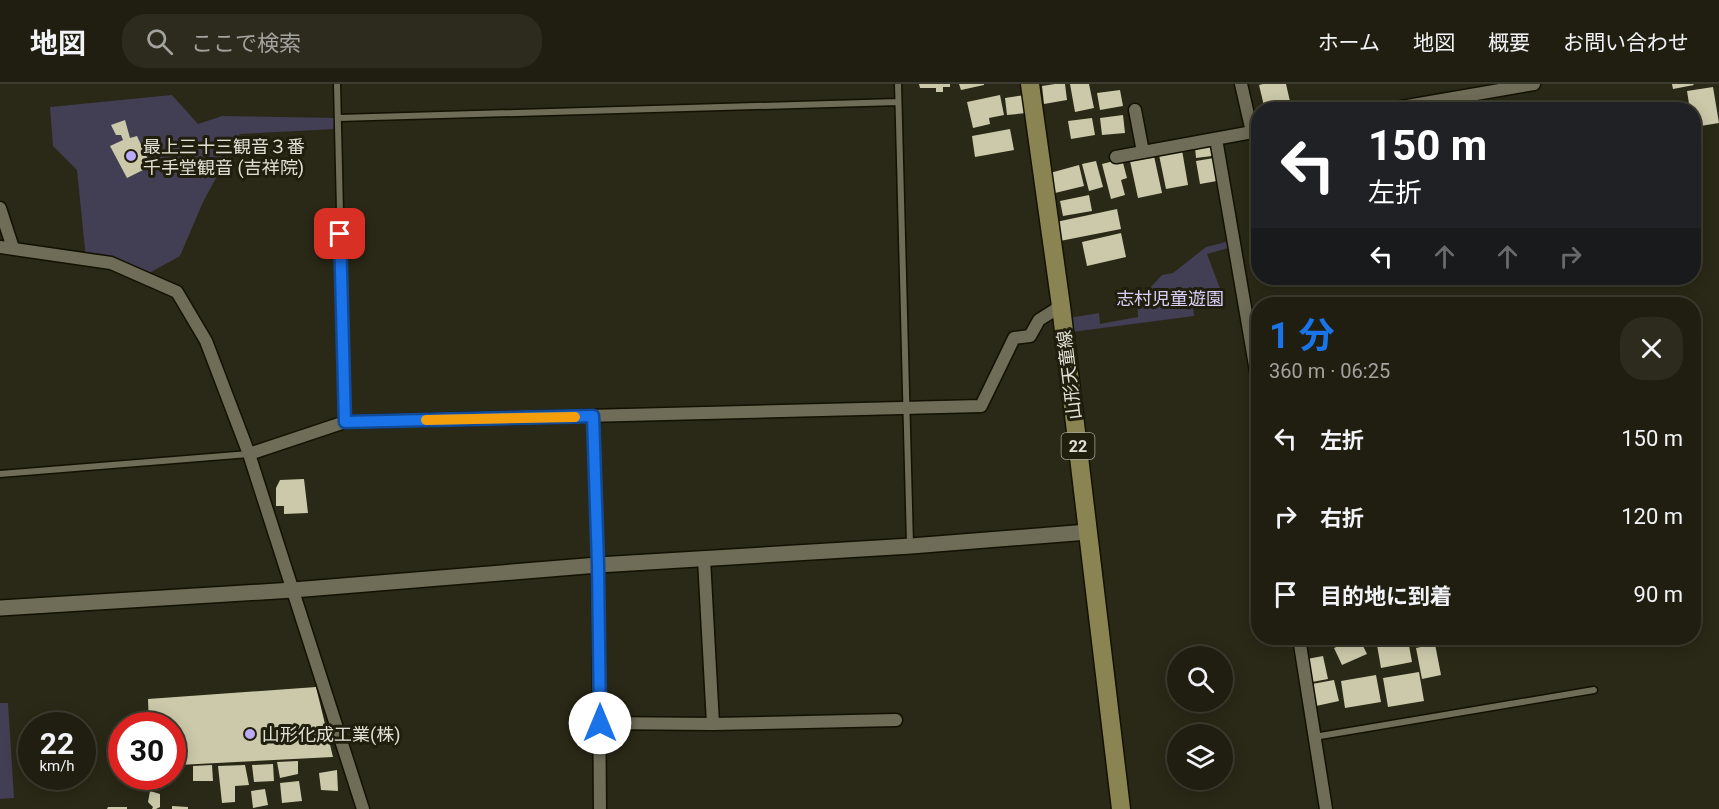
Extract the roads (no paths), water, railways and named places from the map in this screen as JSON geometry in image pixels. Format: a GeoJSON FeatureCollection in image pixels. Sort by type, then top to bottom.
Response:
{"type":"FeatureCollection","features":[{"type":"Feature","properties":{"kind":"main road","name":"山形天童線"},"geometry":{"type":"LineString","coordinates":[[1030,84],[1061,306],[1121,809]]}},
{"type":"Feature","properties":{"kind":"street"},"geometry":{"type":"LineString","coordinates":[[1241,84],[1251,118]]}},
{"type":"Feature","properties":{"kind":"street"},"geometry":{"type":"LineString","coordinates":[[1422,102],[1494,87],[1534,84]]}},
{"type":"Feature","properties":{"kind":"street"},"geometry":{"type":"LineString","coordinates":[[1135,110],[1143,152]]}},
{"type":"Feature","properties":{"kind":"street"},"geometry":{"type":"LineString","coordinates":[[1116,157],[1251,133]]}},
{"type":"Feature","properties":{"kind":"street"},"geometry":{"type":"LineString","coordinates":[[1216,139],[1251,342]]}},
{"type":"Feature","properties":{"kind":"street"},"geometry":{"type":"LineString","coordinates":[[0,208],[13,248]]}},
{"type":"Feature","properties":{"kind":"street"},"geometry":{"type":"LineString","coordinates":[[0,247],[111,263],[177,292],[206,341],[249,454],[363,809]]}},
{"type":"Feature","properties":{"kind":"street"},"geometry":{"type":"LineString","coordinates":[[249,454],[345,422],[906,406],[981,406],[1014,338],[1030,336],[1039,320],[1061,306]]}},
{"type":"Feature","properties":{"kind":"street"},"geometry":{"type":"LineString","coordinates":[[0,608],[293,590],[598,565],[910,546],[1088,532]]}},
{"type":"Feature","properties":{"kind":"street"},"geometry":{"type":"LineString","coordinates":[[704,559],[713,724]]}},
{"type":"Feature","properties":{"kind":"street"},"geometry":{"type":"LineString","coordinates":[[598,565],[600,809]]}},
{"type":"Feature","properties":{"kind":"street"},"geometry":{"type":"LineString","coordinates":[[1300,645],[1326,809]]}},
{"type":"Feature","properties":{"kind":"street"},"geometry":{"type":"LineString","coordinates":[[600,723],[713,724],[896,720]]}},
{"type":"Feature","properties":{"kind":"lane"},"geometry":{"type":"LineString","coordinates":[[337,84],[345,422]]}},
{"type":"Feature","properties":{"kind":"lane"},"geometry":{"type":"LineString","coordinates":[[898,84],[910,546]]}},
{"type":"Feature","properties":{"kind":"lane"},"geometry":{"type":"LineString","coordinates":[[338,118],[898,102]]}},
{"type":"Feature","properties":{"kind":"lane"},"geometry":{"type":"LineString","coordinates":[[593,416],[598,565]]}},
{"type":"Feature","properties":{"kind":"lane"},"geometry":{"type":"LineString","coordinates":[[0,474],[249,454]]}},
{"type":"Feature","properties":{"kind":"lane"},"geometry":{"type":"LineString","coordinates":[[1314,737],[1594,690]]}},
{"type":"Feature","properties":{"kind":"place","name":"最上三十三観音３番 千手堂観音 (吉祥院)"},"geometry":{"type":"Point","coordinates":[131,156]}},
{"type":"Feature","properties":{"kind":"place","name":"山形化成工業(株)"},"geometry":{"type":"Point","coordinates":[250,734]}},
{"type":"Feature","properties":{"kind":"park label","name":"志村児童遊園"},"geometry":{"type":"Point","coordinates":[1170,298]}}]}
